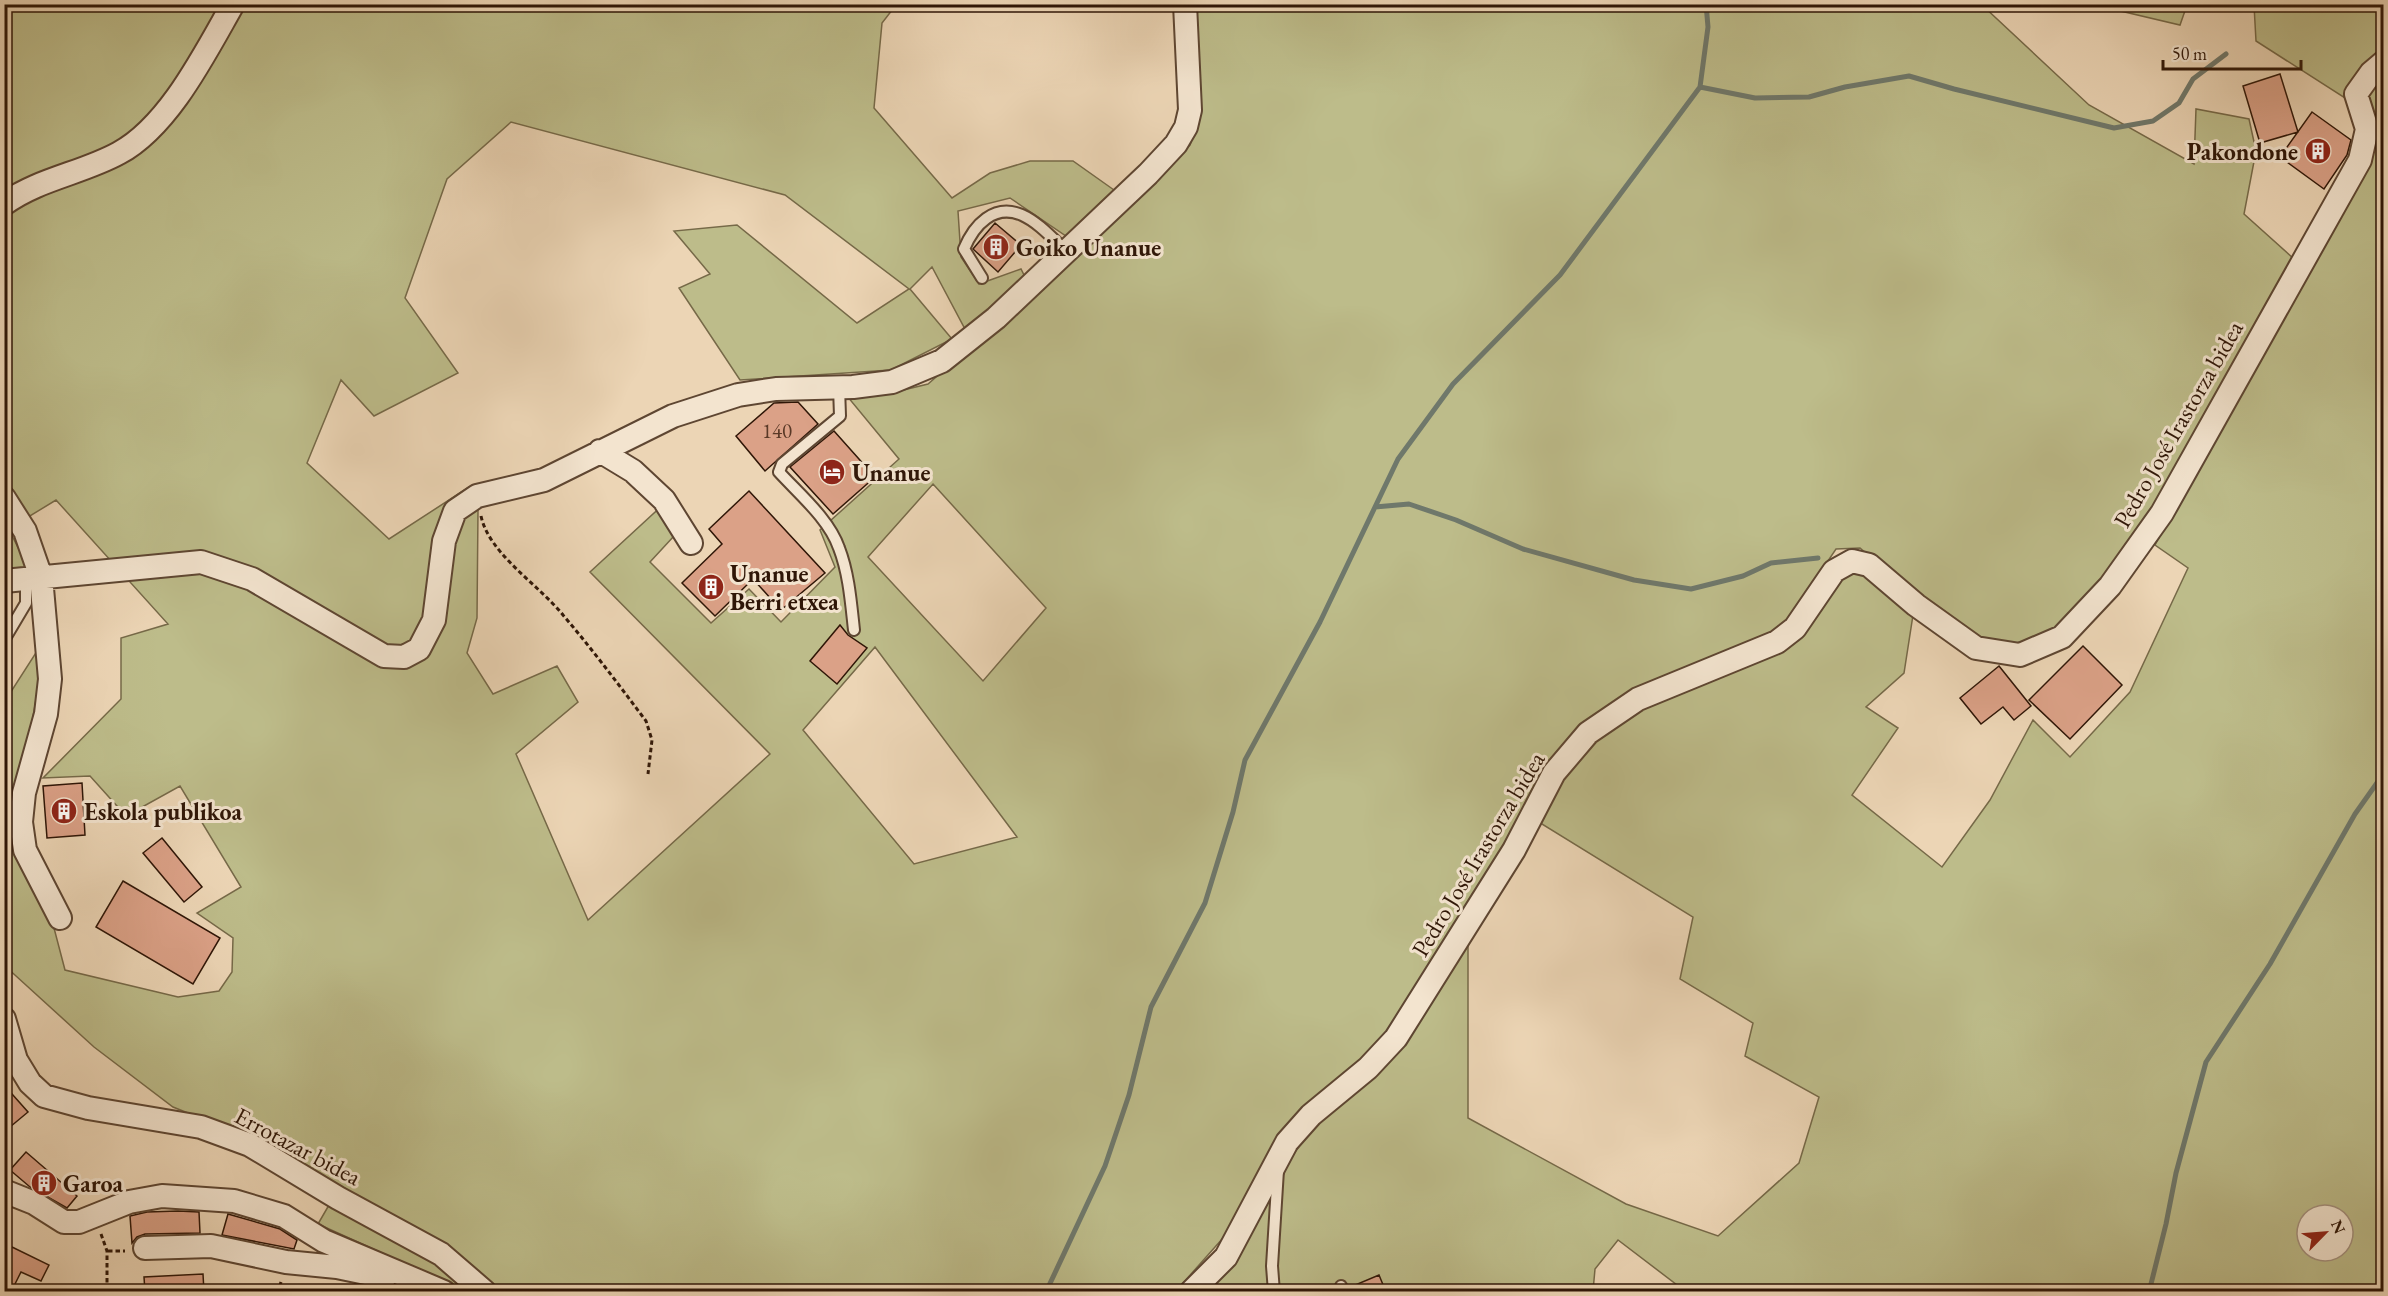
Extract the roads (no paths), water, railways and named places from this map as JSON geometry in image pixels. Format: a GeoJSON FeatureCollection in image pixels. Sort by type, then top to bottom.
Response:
{"type":"FeatureCollection","features":[{"type":"Feature","properties":{"kind":"street"},"geometry":{"type":"LineString","coordinates":[[4,204],[33,189],[119,153],[147,132],[182,90],[233,4]]}},
{"type":"Feature","properties":{"kind":"street"},"geometry":{"type":"LineString","coordinates":[[24,579],[201,562],[252,579],[384,656],[404,657],[419,649],[434,620],[444,541],[455,511],[477,496],[544,480],[672,416],[738,395],[776,389],[892,382],[942,361],[996,318],[1148,174],[1176,144],[1186,127],[1190,110],[1185,4]]}},
{"type":"Feature","properties":{"kind":"street"},"geometry":{"type":"LineString","coordinates":[[2375,127],[2356,94],[2370,73],[2384,62]]}},
{"type":"Feature","properties":{"kind":"street","name":"Pedro José Irastorza bidea"},"geometry":{"type":"LineString","coordinates":[[1191,1292],[1227,1257],[1287,1142],[1311,1115],[1368,1068],[1396,1038],[1514,850],[1554,773],[1588,733],[1638,699],[1777,642],[1795,628],[1834,571],[1852,561],[1869,565],[1916,605],[1976,648],[2019,655],[2062,637],[2110,585],[2163,513],[2360,160],[2375,127]]}},
{"type":"Feature","properties":{"kind":"street"},"geometry":{"type":"LineString","coordinates":[[600,451],[633,471],[664,500],[691,543]]}},
{"type":"Feature","properties":{"kind":"street"},"geometry":{"type":"LineString","coordinates":[[4,498],[25,531],[24,579],[50,679],[46,714],[24,793],[21,822],[25,850],[60,918]]}},
{"type":"Feature","properties":{"kind":"street","name":"Errotazar bidea"},"geometry":{"type":"LineString","coordinates":[[4,1019],[16,1060],[30,1083],[44,1096],[88,1108],[201,1127],[250,1145],[338,1198],[441,1254],[485,1292]]}},
{"type":"Feature","properties":{"kind":"street"},"geometry":{"type":"LineString","coordinates":[[4,1191],[34,1203],[64,1222],[79,1222],[129,1202],[162,1196],[234,1201],[284,1216],[324,1241],[439,1289]]}},
{"type":"Feature","properties":{"kind":"street"},"geometry":{"type":"LineString","coordinates":[[145,1248],[211,1246],[286,1262],[337,1267],[439,1289]]}},
{"type":"Feature","properties":{"kind":"lane"},"geometry":{"type":"LineString","coordinates":[[982,278],[964,249],[970,234],[990,215],[1006,211],[1022,215],[1066,251]]}},
{"type":"Feature","properties":{"kind":"lane"},"geometry":{"type":"LineString","coordinates":[[839,387],[840,416],[782,464],[779,472],[830,529],[839,548],[847,581],[854,630]]}},
{"type":"Feature","properties":{"kind":"lane"},"geometry":{"type":"LineString","coordinates":[[4,640],[26,603],[24,579]]}},
{"type":"Feature","properties":{"kind":"lane"},"geometry":{"type":"LineString","coordinates":[[1274,1292],[1272,1266],[1279,1157]]}},
{"type":"Feature","properties":{"kind":"waterway"},"geometry":{"type":"LineString","coordinates":[[1046,1292],[1105,1166],[1129,1095],[1151,1007],[1205,903],[1233,812],[1245,760],[1320,622],[1398,459],[1453,384],[1560,275],[1700,87],[1708,27],[1706,4]]}},
{"type":"Feature","properties":{"kind":"waterway"},"geometry":{"type":"LineString","coordinates":[[1700,87],[1755,98],[1809,97],[1845,87],[1909,76],[2114,128],[2153,121],[2179,103],[2193,79],[2226,54]]}},
{"type":"Feature","properties":{"kind":"waterway"},"geometry":{"type":"LineString","coordinates":[[1375,507],[1409,504],[1456,520],[1523,549],[1634,580],[1691,589],[1743,576],[1771,563],[1818,558]]}},
{"type":"Feature","properties":{"kind":"waterway"},"geometry":{"type":"LineString","coordinates":[[2149,1292],[2176,1173],[2206,1062],[2270,964],[2355,814],[2384,773]]}},
{"type":"Feature","properties":{"kind":"place","name":"Pakondone"},"geometry":{"type":"Point","coordinates":[2318,151]}},
{"type":"Feature","properties":{"kind":"place","name":"Goiko Unanue"},"geometry":{"type":"Point","coordinates":[996,247]}},
{"type":"Feature","properties":{"kind":"place","name":"Unanue"},"geometry":{"type":"Point","coordinates":[832,472]}},
{"type":"Feature","properties":{"kind":"place","name":"Unanue Berri etxea"},"geometry":{"type":"Point","coordinates":[711,587]}},
{"type":"Feature","properties":{"kind":"place","name":"Eskola publikoa"},"geometry":{"type":"Point","coordinates":[64,811]}},
{"type":"Feature","properties":{"kind":"place","name":"Garoa"},"geometry":{"type":"Point","coordinates":[44,1183]}}]}
